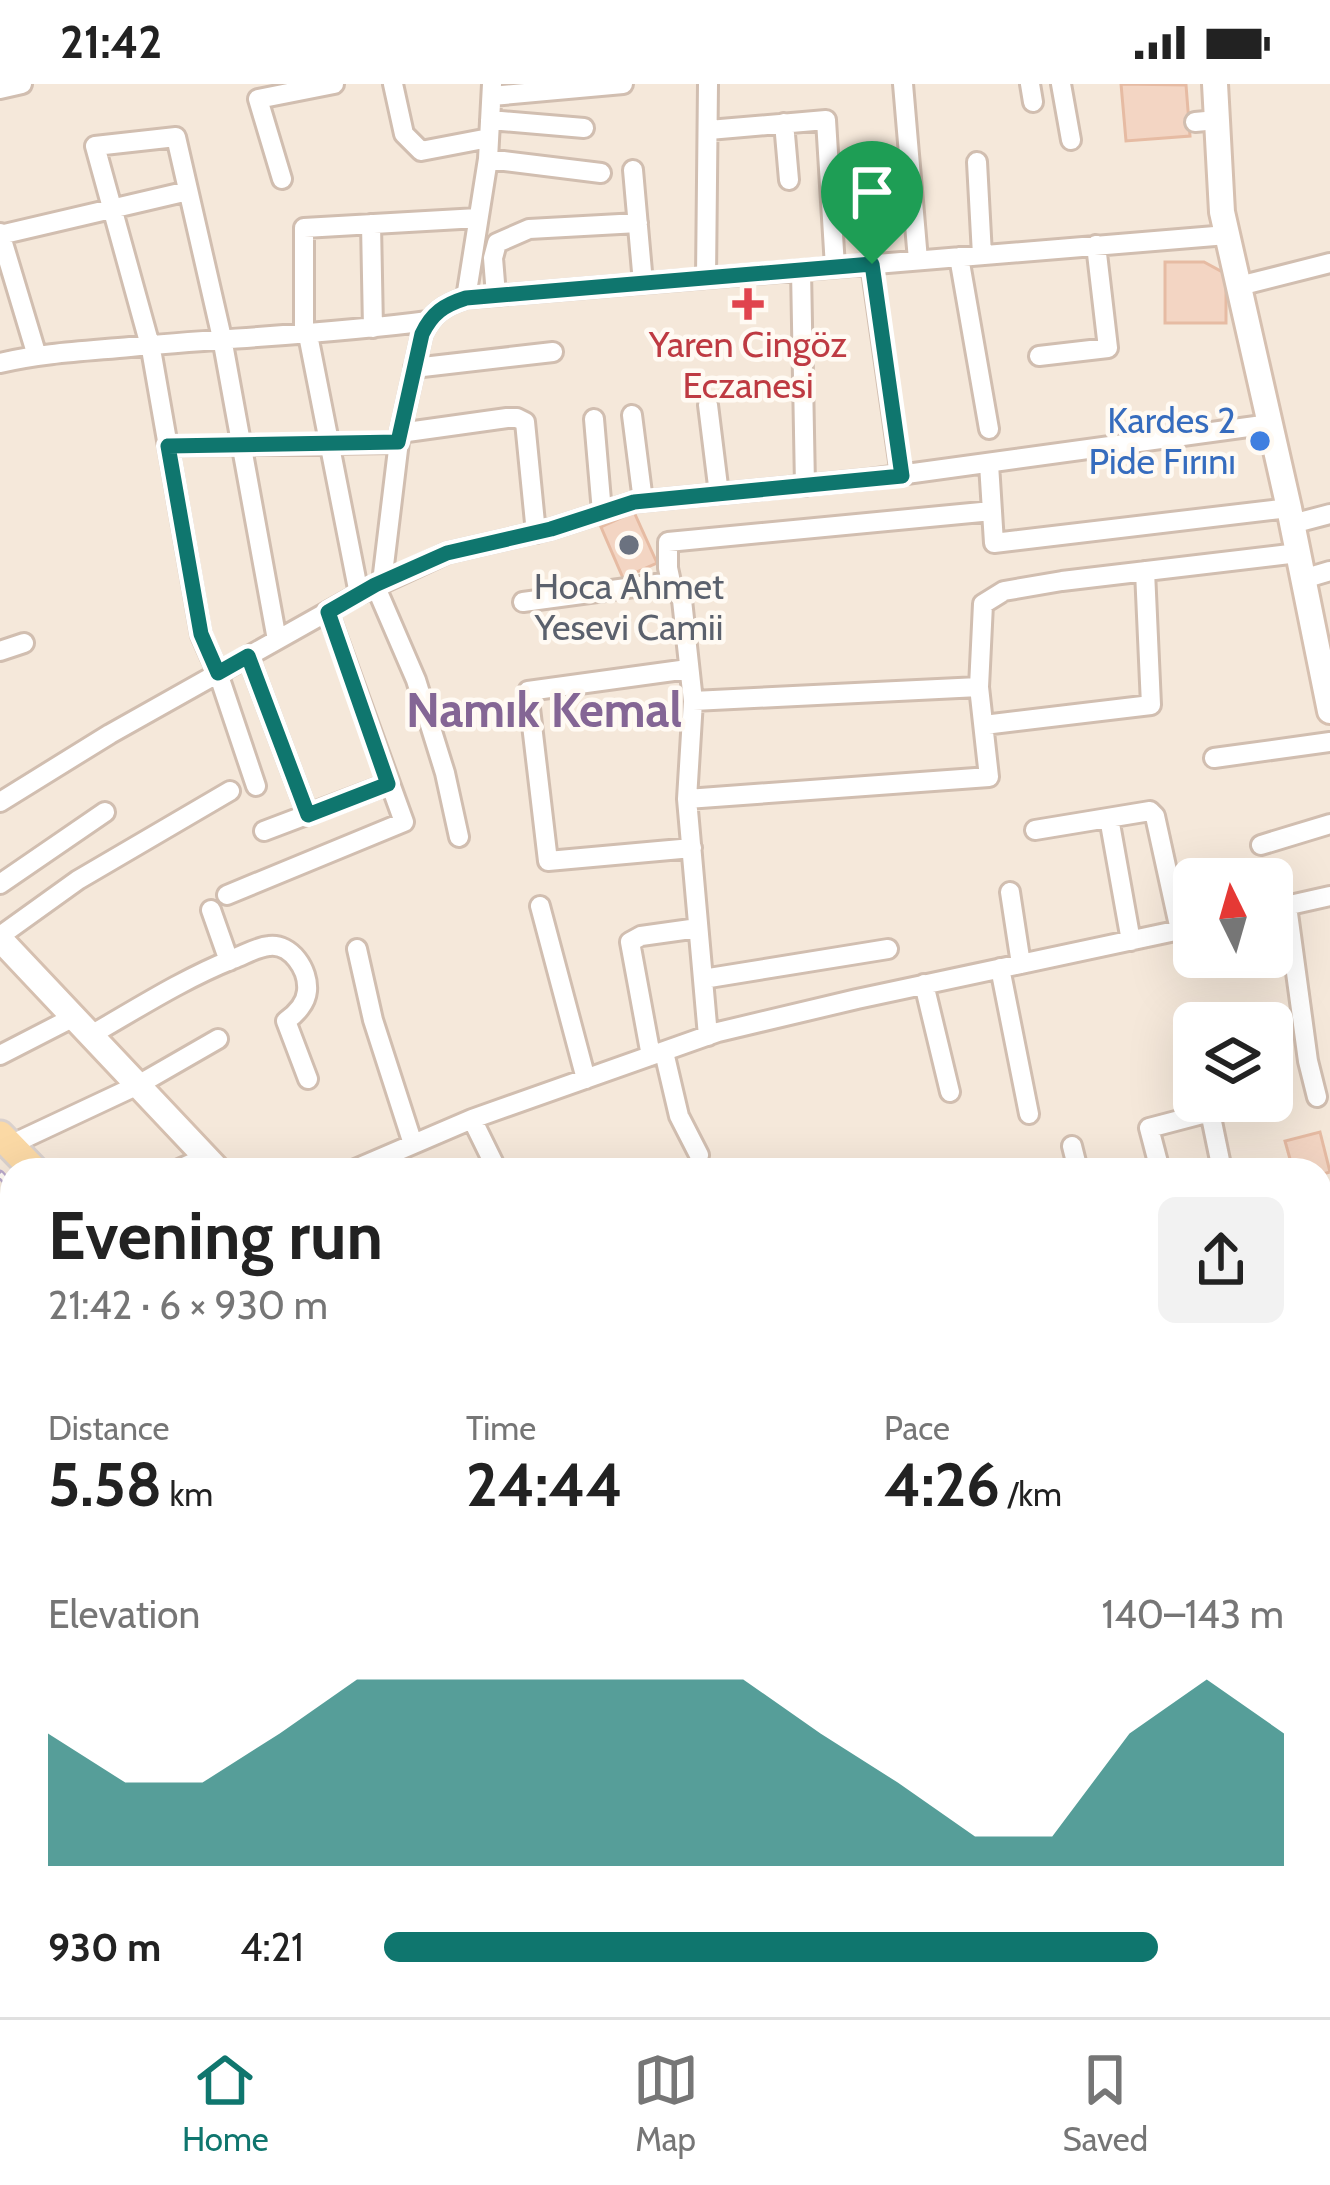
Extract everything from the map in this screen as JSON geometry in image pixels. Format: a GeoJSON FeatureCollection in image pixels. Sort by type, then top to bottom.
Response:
{"type":"FeatureCollection","features":[{"type":"Feature","properties":{"kind":"street"},"geometry":{"type":"LineString","coordinates":[[0,89],[22,84]]}},
{"type":"Feature","properties":{"kind":"street"},"geometry":{"type":"LineString","coordinates":[[283,179],[258,99],[267,90],[334,84]]}},
{"type":"Feature","properties":{"kind":"street"},"geometry":{"type":"LineString","coordinates":[[393,84],[404,134],[421,151],[490,129],[584,128]]}},
{"type":"Feature","properties":{"kind":"street"},"geometry":{"type":"LineString","coordinates":[[466,298],[488,159],[492,90],[623,84]]}},
{"type":"Feature","properties":{"kind":"street"},"geometry":{"type":"LineString","coordinates":[[706,278],[708,84]]}},
{"type":"Feature","properties":{"kind":"street"},"geometry":{"type":"LineString","coordinates":[[903,84],[918,260]]}},
{"type":"Feature","properties":{"kind":"street"},"geometry":{"type":"LineString","coordinates":[[1060,84],[1071,140]]}},
{"type":"Feature","properties":{"kind":"street"},"geometry":{"type":"LineString","coordinates":[[1215,84],[1206,121],[1222,212],[1300,566],[1321,626],[1330,711]]}},
{"type":"Feature","properties":{"kind":"street"},"geometry":{"type":"LineString","coordinates":[[709,130],[826,120],[836,267]]}},
{"type":"Feature","properties":{"kind":"street"},"geometry":{"type":"LineString","coordinates":[[784,123],[789,180]]}},
{"type":"Feature","properties":{"kind":"street"},"geometry":{"type":"LineString","coordinates":[[256,786],[201,634],[149,345],[95,146],[176,136],[222,338],[278,640]]}},
{"type":"Feature","properties":{"kind":"street"},"geometry":{"type":"LineString","coordinates":[[488,159],[601,173]]}},
{"type":"Feature","properties":{"kind":"street"},"geometry":{"type":"LineString","coordinates":[[977,162],[982,255]]}},
{"type":"Feature","properties":{"kind":"street"},"geometry":{"type":"LineString","coordinates":[[633,170],[643,283]]}},
{"type":"Feature","properties":{"kind":"street"},"geometry":{"type":"LineString","coordinates":[[37,356],[0,234],[188,190]]}},
{"type":"Feature","properties":{"kind":"street"},"geometry":{"type":"LineString","coordinates":[[459,837],[445,772],[416,680],[372,587],[328,443],[306,335],[304,228],[478,218]]}},
{"type":"Feature","properties":{"kind":"street"},"geometry":{"type":"LineString","coordinates":[[496,295],[493,258],[497,243],[529,230],[638,223]]}},
{"type":"Feature","properties":{"kind":"street"},"geometry":{"type":"LineString","coordinates":[[371,224],[373,328]]}},
{"type":"Feature","properties":{"kind":"street"},"geometry":{"type":"LineString","coordinates":[[372,587],[414,368],[428,321],[443,306],[496,295],[1227,235]]}},
{"type":"Feature","properties":{"kind":"street"},"geometry":{"type":"LineString","coordinates":[[1040,356],[1108,348],[1096,245]]}},
{"type":"Feature","properties":{"kind":"street"},"geometry":{"type":"LineString","coordinates":[[959,256],[989,429]]}},
{"type":"Feature","properties":{"kind":"street"},"geometry":{"type":"LineString","coordinates":[[1239,286],[1330,262]]}},
{"type":"Feature","properties":{"kind":"street"},"geometry":{"type":"LineString","coordinates":[[872,264],[902,476]]}},
{"type":"Feature","properties":{"kind":"street"},"geometry":{"type":"LineString","coordinates":[[801,270],[805,486]]}},
{"type":"Feature","properties":{"kind":"street"},"geometry":{"type":"LineString","coordinates":[[0,363],[428,321]]}},
{"type":"Feature","properties":{"kind":"street"},"geometry":{"type":"LineString","coordinates":[[414,368],[553,352]]}},
{"type":"Feature","properties":{"kind":"street"},"geometry":{"type":"LineString","coordinates":[[708,405],[719,494]]}},
{"type":"Feature","properties":{"kind":"street"},"geometry":{"type":"LineString","coordinates":[[632,415],[644,501]]}},
{"type":"Feature","properties":{"kind":"street"},"geometry":{"type":"LineString","coordinates":[[168,446],[399,438],[517,418],[525,422],[536,532]]}},
{"type":"Feature","properties":{"kind":"street"},"geometry":{"type":"LineString","coordinates":[[594,419],[602,512]]}},
{"type":"Feature","properties":{"kind":"street"},"geometry":{"type":"LineString","coordinates":[[0,802],[248,656],[372,587],[447,553],[644,501],[902,476],[1270,424]]}},
{"type":"Feature","properties":{"kind":"street"},"geometry":{"type":"LineString","coordinates":[[989,464],[994,543],[1330,514]]}},
{"type":"Feature","properties":{"kind":"street"},"geometry":{"type":"LineString","coordinates":[[708,1036],[687,799],[693,701],[682,600],[671,582],[668,542],[992,511]]}},
{"type":"Feature","properties":{"kind":"street"},"geometry":{"type":"LineString","coordinates":[[687,799],[989,777],[980,687],[983,604],[1004,591],[1144,572],[1300,566],[1330,571]]}},
{"type":"Feature","properties":{"kind":"street"},"geometry":{"type":"LineString","coordinates":[[984,725],[1151,705],[1144,572]]}},
{"type":"Feature","properties":{"kind":"street"},"geometry":{"type":"LineString","coordinates":[[524,602],[671,582]]}},
{"type":"Feature","properties":{"kind":"street"},"geometry":{"type":"LineString","coordinates":[[226,895],[404,822],[328,612]]}},
{"type":"Feature","properties":{"kind":"street"},"geometry":{"type":"LineString","coordinates":[[0,651],[24,643]]}},
{"type":"Feature","properties":{"kind":"street"},"geometry":{"type":"LineString","coordinates":[[248,656],[308,815]]}},
{"type":"Feature","properties":{"kind":"street"},"geometry":{"type":"LineString","coordinates":[[688,669],[528,691],[548,861],[692,848]]}},
{"type":"Feature","properties":{"kind":"street"},"geometry":{"type":"LineString","coordinates":[[693,701],[980,687]]}},
{"type":"Feature","properties":{"kind":"street"},"geometry":{"type":"LineString","coordinates":[[1214,758],[1330,742]]}},
{"type":"Feature","properties":{"kind":"street"},"geometry":{"type":"LineString","coordinates":[[264,831],[388,784]]}},
{"type":"Feature","properties":{"kind":"street"},"geometry":{"type":"LineString","coordinates":[[207,1158],[0,937],[78,880],[230,791]]}},
{"type":"Feature","properties":{"kind":"street"},"geometry":{"type":"LineString","coordinates":[[1035,830],[1150,811],[1173,879]]}},
{"type":"Feature","properties":{"kind":"street"},"geometry":{"type":"LineString","coordinates":[[0,884],[105,812]]}},
{"type":"Feature","properties":{"kind":"street"},"geometry":{"type":"LineString","coordinates":[[1109,818],[1131,941]]}},
{"type":"Feature","properties":{"kind":"street"},"geometry":{"type":"LineString","coordinates":[[1261,844],[1330,824]]}},
{"type":"Feature","properties":{"kind":"street"},"geometry":{"type":"LineString","coordinates":[[1010,892],[1021,964]]}},
{"type":"Feature","properties":{"kind":"street"},"geometry":{"type":"LineString","coordinates":[[1293,905],[1330,896]]}},
{"type":"Feature","properties":{"kind":"street"},"geometry":{"type":"LineString","coordinates":[[540,906],[586,1079]]}},
{"type":"Feature","properties":{"kind":"street"},"geometry":{"type":"LineString","coordinates":[[211,910],[229,961]]}},
{"type":"Feature","properties":{"kind":"street"},"geometry":{"type":"LineString","coordinates":[[698,928],[641,935],[630,942],[657,1054],[698,1155]]}},
{"type":"Feature","properties":{"kind":"street"},"geometry":{"type":"LineString","coordinates":[[381,1158],[472,1119],[708,1036],[1173,931]]}},
{"type":"Feature","properties":{"kind":"street"},"geometry":{"type":"LineString","coordinates":[[0,1055],[82,1026],[269,945],[295,955],[306,982],[307,993],[286,1021],[308,1079]]}},
{"type":"Feature","properties":{"kind":"street"},"geometry":{"type":"LineString","coordinates":[[357,949],[413,1144]]}},
{"type":"Feature","properties":{"kind":"street"},"geometry":{"type":"LineString","coordinates":[[703,979],[888,949]]}},
{"type":"Feature","properties":{"kind":"street"},"geometry":{"type":"LineString","coordinates":[[1000,968],[1029,1114]]}},
{"type":"Feature","properties":{"kind":"street"},"geometry":{"type":"LineString","coordinates":[[1293,978],[1317,1097]]}},
{"type":"Feature","properties":{"kind":"street"},"geometry":{"type":"LineString","coordinates":[[924,984],[950,1092]]}},
{"type":"Feature","properties":{"kind":"street"},"geometry":{"type":"LineString","coordinates":[[5,1140],[138,1085],[218,1039]]}},
{"type":"Feature","properties":{"kind":"street"},"geometry":{"type":"LineString","coordinates":[[1157,1158],[1149,1128],[1210,1112],[1220,1158]]}},
{"type":"Feature","properties":{"kind":"street"},"geometry":{"type":"LineString","coordinates":[[472,1119],[491,1158]]}},
{"type":"Feature","properties":{"kind":"street"},"geometry":{"type":"LineString","coordinates":[[1072,1146],[1075,1158]]}},
{"type":"Feature","properties":{"kind":"shaded area"},"geometry":{"type":"Polygon","coordinates":[[[0,84],[1330,84],[1330,1158],[0,1158],[0,84]]]}},
{"type":"Feature","properties":{"kind":"building"},"geometry":{"type":"Polygon","coordinates":[[[1121,84],[1186,85],[1190,136],[1126,141],[1121,84]]]}},
{"type":"Feature","properties":{"kind":"building"},"geometry":{"type":"Polygon","coordinates":[[[1165,262],[1204,262],[1226,274],[1226,323],[1165,323],[1165,262]]]}},
{"type":"Feature","properties":{"kind":"building","name":"Hoca Ahmet Yesevi Camii"},"geometry":{"type":"Polygon","coordinates":[[[634,512],[657,563],[623,578],[601,527],[634,512]]]}},
{"type":"Feature","properties":{"kind":"building"},"geometry":{"type":"Polygon","coordinates":[[[1320,1132],[1326,1158],[1290,1158],[1285,1141],[1320,1132]]]}},
{"type":"Feature","properties":{"kind":"place","name":"Yaren Cingöz Eczanesi"},"geometry":{"type":"Point","coordinates":[748,304]}},
{"type":"Feature","properties":{"kind":"place","name":"Kardes 2 Pide Fırını"},"geometry":{"type":"Point","coordinates":[1260,441]}},
{"type":"Feature","properties":{"kind":"place","name":"Hoca Ahmet Yesevi Camii"},"geometry":{"type":"Point","coordinates":[629,545]}},
{"type":"Feature","properties":{"kind":"district","name":"Namık Kemal"},"geometry":{"type":"Point","coordinates":[544,710]}},
{"type":"Feature","properties":{"kind":"route"},"geometry":{"type":"LineString","coordinates":[[872,264],[902,476],[634,502],[551,529],[447,553],[375,585],[328,612],[388,784],[308,815],[248,656],[218,673],[201,634],[168,446],[398,442],[428,321],[443,306],[466,298],[872,264]]}}]}
